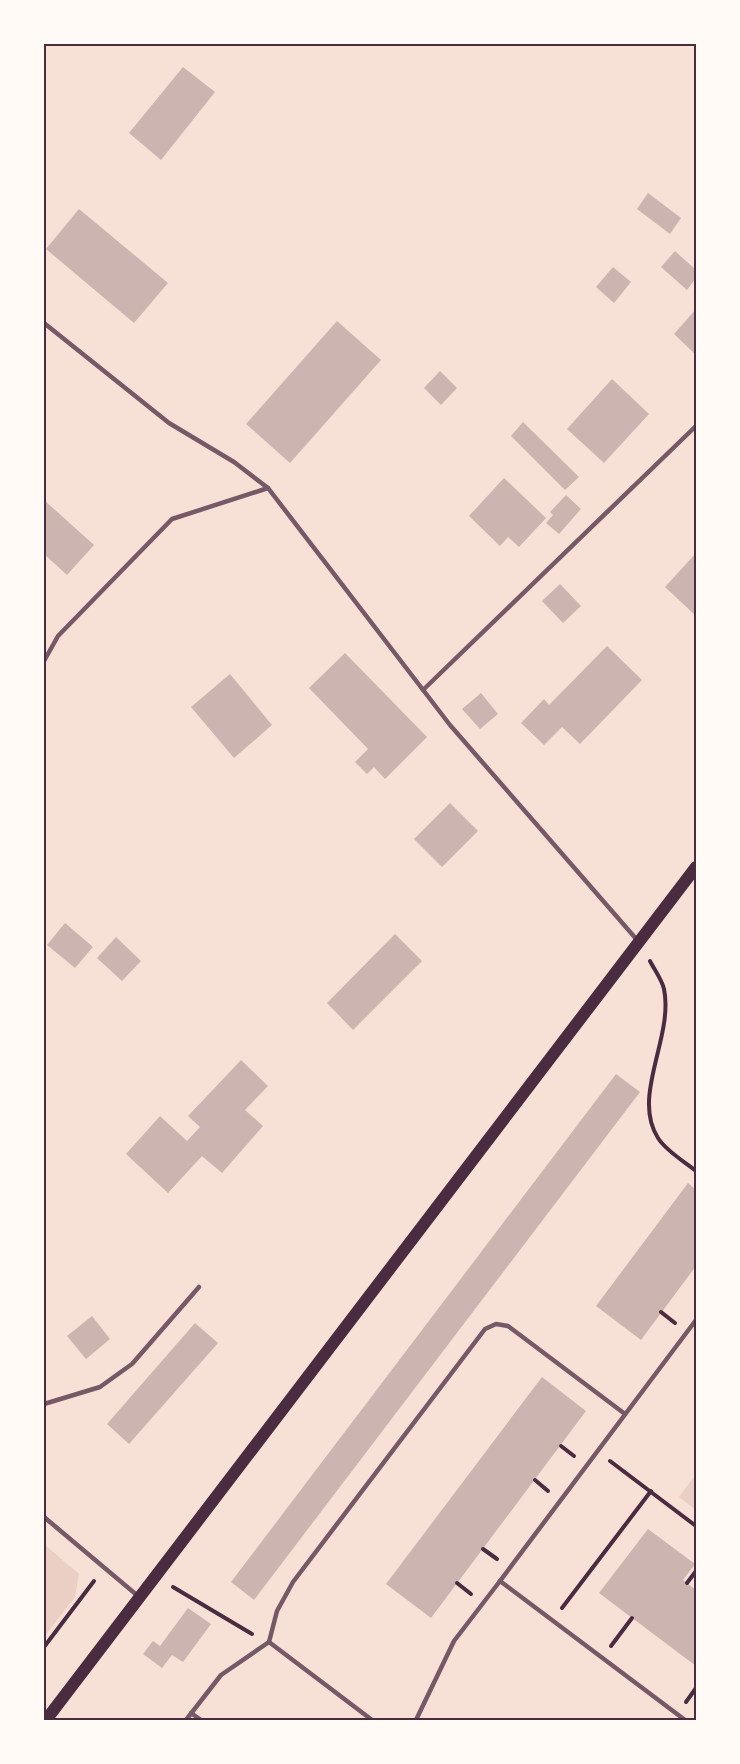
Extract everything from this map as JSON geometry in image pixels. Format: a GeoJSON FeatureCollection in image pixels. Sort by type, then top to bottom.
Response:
{"type":"FeatureCollection","features":[{"type":"Feature","properties":{"kind":"main road"},"geometry":{"type":"LineString","coordinates":[[46,1720],[696,867]]}},
{"type":"Feature","properties":{"kind":"lane"},"geometry":{"type":"LineString","coordinates":[[44,323],[169,423],[234,462],[268,488],[462,740],[639,942]]}},
{"type":"Feature","properties":{"kind":"lane"},"geometry":{"type":"LineString","coordinates":[[423,690],[696,426]]}},
{"type":"Feature","properties":{"kind":"lane"},"geometry":{"type":"LineString","coordinates":[[44,662],[58,636],[172,519],[268,488]]}},
{"type":"Feature","properties":{"kind":"lane"},"geometry":{"type":"LineString","coordinates":[[44,1404],[100,1387],[132,1364],[199,1287]]}},
{"type":"Feature","properties":{"kind":"lane"},"geometry":{"type":"LineString","coordinates":[[416,1720],[454,1641],[696,1320]]}},
{"type":"Feature","properties":{"kind":"lane"},"geometry":{"type":"LineString","coordinates":[[186,1720],[221,1675],[268,1642],[277,1611],[293,1582],[485,1329],[496,1324],[508,1326],[625,1414]]}},
{"type":"Feature","properties":{"kind":"lane"},"geometry":{"type":"LineString","coordinates":[[44,1517],[140,1597]]}},
{"type":"Feature","properties":{"kind":"lane"},"geometry":{"type":"LineString","coordinates":[[500,1581],[685,1720]]}},
{"type":"Feature","properties":{"kind":"lane"},"geometry":{"type":"LineString","coordinates":[[268,1642],[372,1720]]}},
{"type":"Feature","properties":{"kind":"lane"},"geometry":{"type":"LineString","coordinates":[[191,1713],[201,1720]]}},
{"type":"Feature","properties":{"kind":"path"},"geometry":{"type":"LineString","coordinates":[[639,942],[664,987],[667,1012],[663,1041],[649,1096],[651,1122],[658,1140],[696,1171]]}},
{"type":"Feature","properties":{"kind":"path"},"geometry":{"type":"LineString","coordinates":[[598,1451],[696,1526]]}},
{"type":"Feature","properties":{"kind":"path"},"geometry":{"type":"LineString","coordinates":[[553,1620],[651,1491]]}},
{"type":"Feature","properties":{"kind":"path"},"geometry":{"type":"LineString","coordinates":[[44,1647],[105,1568]]}},
{"type":"Feature","properties":{"kind":"path"},"geometry":{"type":"LineString","coordinates":[[687,1583],[696,1571]]}},
{"type":"Feature","properties":{"kind":"path"},"geometry":{"type":"LineString","coordinates":[[168,1584],[236,1626],[268,1642]]}},
{"type":"Feature","properties":{"kind":"path"},"geometry":{"type":"LineString","coordinates":[[602,1658],[632,1618]]}},
{"type":"Feature","properties":{"kind":"shaded area"},"geometry":{"type":"Polygon","coordinates":[[[696,1474],[696,1510],[679,1497],[696,1474]]]}},
{"type":"Feature","properties":{"kind":"shaded area"},"geometry":{"type":"Polygon","coordinates":[[[44,1544],[79,1574],[75,1597],[44,1637],[44,1544]]]}},
{"type":"Feature","properties":{"kind":"building"},"geometry":{"type":"Polygon","coordinates":[[[183,67],[215,92],[161,160],[129,133],[183,67]]]}},
{"type":"Feature","properties":{"kind":"building"},"geometry":{"type":"Polygon","coordinates":[[[648,193],[681,218],[670,234],[637,209],[648,193]]]}},
{"type":"Feature","properties":{"kind":"building"},"geometry":{"type":"Polygon","coordinates":[[[79,209],[168,283],[134,323],[46,249],[79,209]]]}},
{"type":"Feature","properties":{"kind":"building"},"geometry":{"type":"Polygon","coordinates":[[[675,251],[696,270],[696,278],[687,290],[661,267],[675,251]]]}},
{"type":"Feature","properties":{"kind":"building"},"geometry":{"type":"Polygon","coordinates":[[[613,267],[631,282],[614,303],[596,287],[613,267]]]}},
{"type":"Feature","properties":{"kind":"building"},"geometry":{"type":"Polygon","coordinates":[[[696,309],[696,355],[674,334],[696,309]]]}},
{"type":"Feature","properties":{"kind":"building"},"geometry":{"type":"Polygon","coordinates":[[[337,321],[381,360],[290,463],[246,424],[337,321]]]}},
{"type":"Feature","properties":{"kind":"building"},"geometry":{"type":"Polygon","coordinates":[[[440,371],[457,388],[441,405],[424,388],[440,371]]]}},
{"type":"Feature","properties":{"kind":"building"},"geometry":{"type":"Polygon","coordinates":[[[612,379],[649,414],[604,463],[567,429],[612,379]]]}},
{"type":"Feature","properties":{"kind":"building"},"geometry":{"type":"Polygon","coordinates":[[[523,422],[579,477],[565,490],[511,436],[523,422]]]}},
{"type":"Feature","properties":{"kind":"building"},"geometry":{"type":"Polygon","coordinates":[[[504,478],[546,518],[519,547],[508,537],[500,546],[469,516],[504,478]]]}},
{"type":"Feature","properties":{"kind":"building"},"geometry":{"type":"Polygon","coordinates":[[[566,495],[581,509],[559,534],[546,523],[553,515],[550,512],[566,495]]]}},
{"type":"Feature","properties":{"kind":"building"},"geometry":{"type":"Polygon","coordinates":[[[44,500],[94,545],[67,575],[44,554],[44,500]]]}},
{"type":"Feature","properties":{"kind":"building"},"geometry":{"type":"Polygon","coordinates":[[[696,553],[696,616],[665,587],[696,553]]]}},
{"type":"Feature","properties":{"kind":"building"},"geometry":{"type":"Polygon","coordinates":[[[560,584],[581,606],[563,623],[542,601],[560,584]]]}},
{"type":"Feature","properties":{"kind":"building"},"geometry":{"type":"Polygon","coordinates":[[[607,646],[642,680],[580,744],[562,727],[544,745],[521,723],[544,699],[549,705],[607,646]]]}},
{"type":"Feature","properties":{"kind":"building"},"geometry":{"type":"Polygon","coordinates":[[[345,653],[427,737],[385,779],[374,767],[367,774],[355,762],[368,749],[309,688],[345,653]]]}},
{"type":"Feature","properties":{"kind":"building"},"geometry":{"type":"Polygon","coordinates":[[[230,674],[272,725],[234,758],[191,707],[230,674]]]}},
{"type":"Feature","properties":{"kind":"building"},"geometry":{"type":"Polygon","coordinates":[[[481,693],[498,714],[480,729],[462,709],[481,693]]]}},
{"type":"Feature","properties":{"kind":"building"},"geometry":{"type":"Polygon","coordinates":[[[450,803],[478,831],[442,867],[414,839],[450,803]]]}},
{"type":"Feature","properties":{"kind":"building"},"geometry":{"type":"Polygon","coordinates":[[[65,923],[93,947],[75,968],[47,945],[65,923]]]}},
{"type":"Feature","properties":{"kind":"building"},"geometry":{"type":"Polygon","coordinates":[[[395,934],[422,961],[353,1030],[327,1003],[395,934]]]}},
{"type":"Feature","properties":{"kind":"building"},"geometry":{"type":"Polygon","coordinates":[[[116,937],[141,961],[122,981],[97,958],[116,937]]]}},
{"type":"Feature","properties":{"kind":"building"},"geometry":{"type":"Polygon","coordinates":[[[241,1060],[268,1086],[245,1110],[263,1126],[222,1173],[202,1156],[168,1193],[126,1154],[160,1116],[187,1141],[200,1127],[188,1116],[241,1060]]]}},
{"type":"Feature","properties":{"kind":"building"},"geometry":{"type":"Polygon","coordinates":[[[616,1074],[640,1092],[254,1600],[231,1582],[616,1074]]]}},
{"type":"Feature","properties":{"kind":"building"},"geometry":{"type":"Polygon","coordinates":[[[688,1183],[696,1190],[696,1266],[641,1340],[596,1306],[688,1183]]]}},
{"type":"Feature","properties":{"kind":"building"},"geometry":{"type":"Polygon","coordinates":[[[92,1316],[110,1339],[86,1359],[67,1336],[92,1316]]]}},
{"type":"Feature","properties":{"kind":"building"},"geometry":{"type":"Polygon","coordinates":[[[195,1323],[218,1343],[129,1444],[107,1424],[195,1323]]]}},
{"type":"Feature","properties":{"kind":"building"},"geometry":{"type":"Polygon","coordinates":[[[542,1377],[586,1411],[431,1618],[386,1584],[542,1377]]]}},
{"type":"Feature","properties":{"kind":"building"},"geometry":{"type":"Polygon","coordinates":[[[648,1529],[695,1564],[683,1580],[696,1590],[696,1666],[599,1593],[648,1529]]]}},
{"type":"Feature","properties":{"kind":"building"},"geometry":{"type":"Polygon","coordinates":[[[188,1608],[211,1624],[183,1662],[172,1655],[162,1668],[143,1654],[153,1641],[160,1646],[188,1608]]]}}]}
